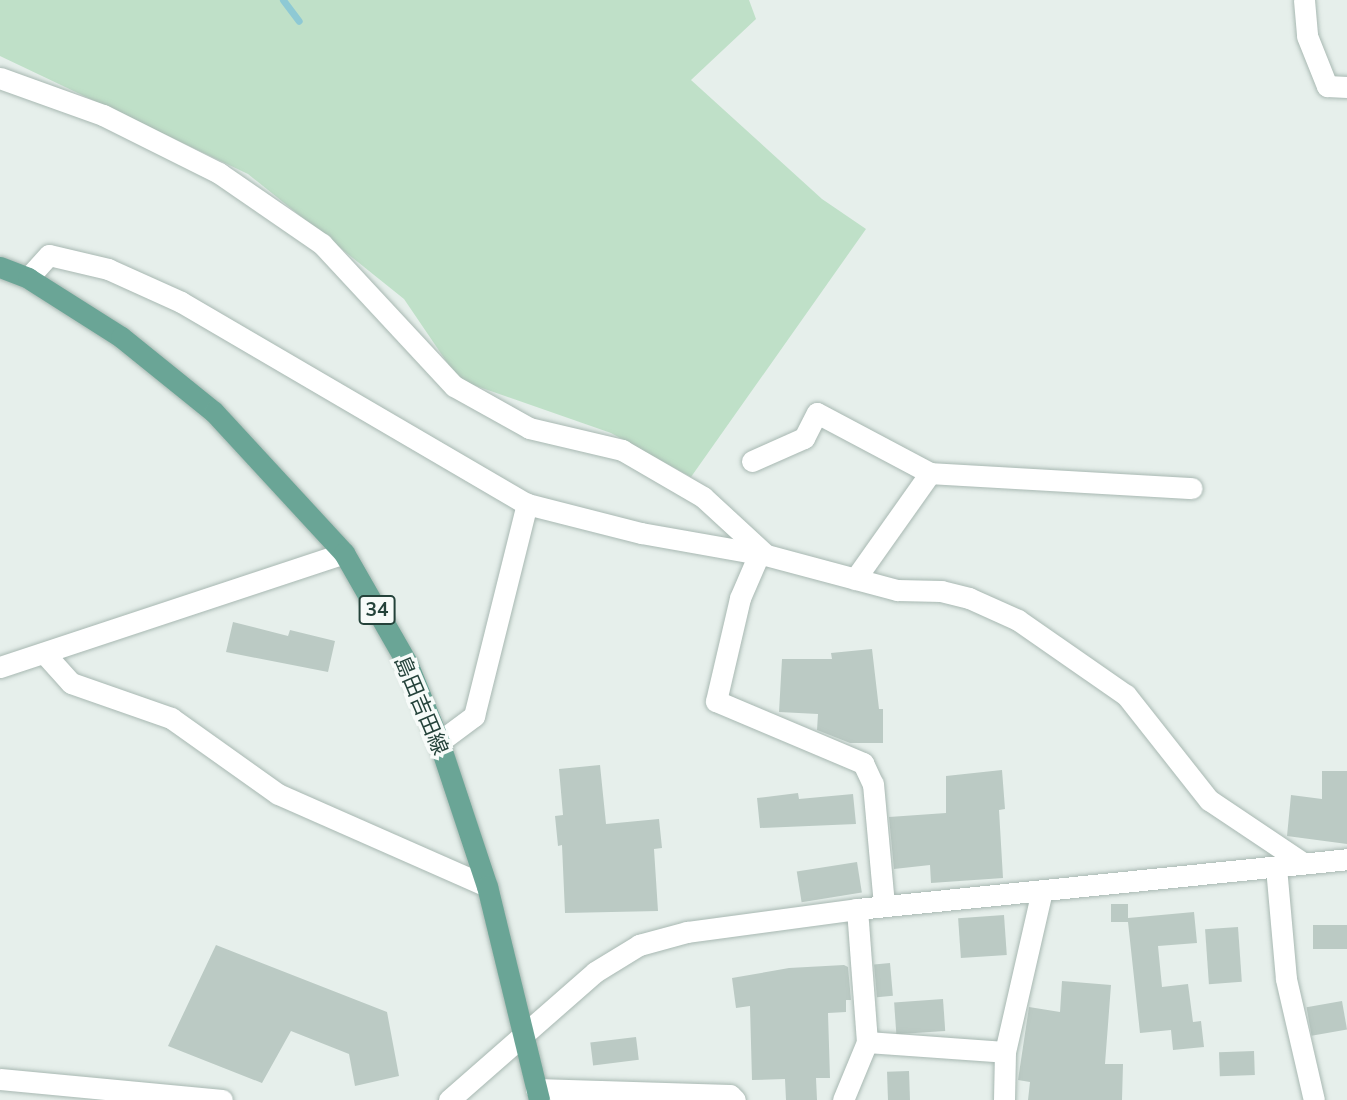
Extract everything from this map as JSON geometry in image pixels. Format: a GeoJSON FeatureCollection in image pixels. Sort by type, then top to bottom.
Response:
{"type":"FeatureCollection","features":[{"type":"Feature","properties":{"kind":"main road","name":"島田吉田線"},"geometry":{"type":"LineString","coordinates":[[0,267],[28,278],[121,337],[214,412],[344,553],[407,663],[439,742],[486,886],[537,1095]]}},
{"type":"Feature","properties":{"kind":"street"},"geometry":{"type":"LineString","coordinates":[[1304,0],[1307,36],[1327,86],[1347,87]]}},
{"type":"Feature","properties":{"kind":"street"},"geometry":{"type":"LineString","coordinates":[[0,78],[103,115],[219,173],[322,244],[454,386],[529,428],[622,450],[703,498],[763,554]]}},
{"type":"Feature","properties":{"kind":"street"},"geometry":{"type":"LineString","coordinates":[[28,278],[49,255],[120,275],[181,302],[527,504],[641,533],[763,554],[897,590],[941,592],[969,598],[1018,620],[1125,695],[1209,800],[1303,863]]}},
{"type":"Feature","properties":{"kind":"street"},"geometry":{"type":"LineString","coordinates":[[752,461],[804,438],[817,413],[929,473],[1192,488]]}},
{"type":"Feature","properties":{"kind":"street"},"geometry":{"type":"LineString","coordinates":[[855,579],[929,473]]}},
{"type":"Feature","properties":{"kind":"street"},"geometry":{"type":"LineString","coordinates":[[439,742],[474,716],[527,504]]}},
{"type":"Feature","properties":{"kind":"street"},"geometry":{"type":"LineString","coordinates":[[0,667],[344,553]]}},
{"type":"Feature","properties":{"kind":"street"},"geometry":{"type":"LineString","coordinates":[[763,554],[740,598],[716,701],[863,764],[873,784],[884,906]]}},
{"type":"Feature","properties":{"kind":"street"},"geometry":{"type":"LineString","coordinates":[[44,653],[71,682],[171,718],[278,794],[486,886]]}},
{"type":"Feature","properties":{"kind":"street"},"geometry":{"type":"LineString","coordinates":[[449,1100],[595,972],[639,945],[687,932],[884,906],[1347,859]]}},
{"type":"Feature","properties":{"kind":"street"},"geometry":{"type":"LineString","coordinates":[[1276,867],[1286,979],[1314,1100]]}},
{"type":"Feature","properties":{"kind":"street"},"geometry":{"type":"LineString","coordinates":[[1004,1100],[1005,1052],[1042,891]]}},
{"type":"Feature","properties":{"kind":"street"},"geometry":{"type":"LineString","coordinates":[[843,1100],[866,1042],[857,909]]}},
{"type":"Feature","properties":{"kind":"street"},"geometry":{"type":"LineString","coordinates":[[866,1042],[1005,1052]]}},
{"type":"Feature","properties":{"kind":"street"},"geometry":{"type":"LineString","coordinates":[[0,1079],[222,1100]]}},
{"type":"Feature","properties":{"kind":"street"},"geometry":{"type":"LineString","coordinates":[[537,1095],[730,1095],[735,1100]]}},
{"type":"Feature","properties":{"kind":"green space"},"geometry":{"type":"Polygon","coordinates":[[[0,0],[749,0],[756,19],[691,80],[822,199],[866,229],[691,477],[611,433],[459,380],[404,299],[248,174],[0,56],[0,0]]]}},
{"type":"Feature","properties":{"kind":"building"},"geometry":{"type":"Polygon","coordinates":[[[233,622],[288,636],[290,630],[335,641],[328,672],[226,652],[233,622]]]}},
{"type":"Feature","properties":{"kind":"building"},"geometry":{"type":"Polygon","coordinates":[[[872,649],[879,709],[883,709],[883,743],[850,743],[817,730],[818,714],[779,712],[782,659],[832,659],[831,653],[872,649]]]}},
{"type":"Feature","properties":{"kind":"building"},"geometry":{"type":"Polygon","coordinates":[[[600,765],[606,824],[659,819],[662,848],[654,849],[658,911],[565,913],[562,845],[558,846],[555,816],[563,815],[559,769],[600,765]]]}},
{"type":"Feature","properties":{"kind":"building"},"geometry":{"type":"Polygon","coordinates":[[[1002,770],[1005,809],[999,810],[1003,878],[931,883],[930,865],[894,869],[889,817],[946,813],[946,776],[1002,770]]]}},
{"type":"Feature","properties":{"kind":"building"},"geometry":{"type":"Polygon","coordinates":[[[1322,771],[1347,771],[1347,844],[1287,836],[1291,795],[1322,799],[1322,771]]]}},
{"type":"Feature","properties":{"kind":"building"},"geometry":{"type":"Polygon","coordinates":[[[798,793],[799,799],[853,794],[856,824],[760,828],[757,798],[798,793]]]}},
{"type":"Feature","properties":{"kind":"building"},"geometry":{"type":"Polygon","coordinates":[[[857,862],[862,893],[802,902],[797,872],[857,862]]]}},
{"type":"Feature","properties":{"kind":"building"},"geometry":{"type":"Polygon","coordinates":[[[1111,904],[1128,904],[1128,918],[1194,912],[1197,943],[1158,946],[1162,987],[1188,984],[1193,1022],[1201,1021],[1204,1047],[1173,1050],[1171,1030],[1140,1033],[1128,922],[1111,922],[1111,904]]]}},
{"type":"Feature","properties":{"kind":"building"},"geometry":{"type":"Polygon","coordinates":[[[1004,915],[1007,955],[961,958],[958,918],[1004,915]]]}},
{"type":"Feature","properties":{"kind":"building"},"geometry":{"type":"Polygon","coordinates":[[[1313,925],[1347,925],[1347,949],[1313,949],[1313,925]]]}},
{"type":"Feature","properties":{"kind":"building"},"geometry":{"type":"Polygon","coordinates":[[[1238,927],[1242,982],[1209,984],[1205,929],[1238,927]]]}},
{"type":"Feature","properties":{"kind":"building"},"geometry":{"type":"Polygon","coordinates":[[[216,945],[387,1012],[399,1076],[355,1086],[349,1054],[291,1031],[262,1083],[168,1046],[216,945]]]}},
{"type":"Feature","properties":{"kind":"building"},"geometry":{"type":"Polygon","coordinates":[[[890,963],[893,996],[877,997],[874,964],[890,963]]]}},
{"type":"Feature","properties":{"kind":"building"},"geometry":{"type":"Polygon","coordinates":[[[848,967],[851,1000],[846,1000],[846,1012],[828,1013],[830,1078],[816,1078],[817,1100],[786,1100],[785,1079],[752,1080],[750,1006],[736,1008],[732,978],[789,968],[848,967]]]}},
{"type":"Feature","properties":{"kind":"building"},"geometry":{"type":"Polygon","coordinates":[[[1062,981],[1111,985],[1105,1064],[1123,1064],[1122,1100],[1028,1100],[1030,1082],[1018,1080],[1029,1007],[1060,1012],[1062,981]]]}},
{"type":"Feature","properties":{"kind":"building"},"geometry":{"type":"Polygon","coordinates":[[[943,999],[945,1031],[896,1034],[894,1002],[943,999]]]}},
{"type":"Feature","properties":{"kind":"building"},"geometry":{"type":"Polygon","coordinates":[[[1342,1001],[1347,1030],[1312,1036],[1307,1007],[1342,1001]]]}},
{"type":"Feature","properties":{"kind":"building"},"geometry":{"type":"Polygon","coordinates":[[[636,1037],[639,1060],[593,1065],[590,1043],[636,1037]]]}},
{"type":"Feature","properties":{"kind":"building"},"geometry":{"type":"Polygon","coordinates":[[[1254,1051],[1255,1075],[1220,1076],[1219,1052],[1254,1051]]]}},
{"type":"Feature","properties":{"kind":"building"},"geometry":{"type":"Polygon","coordinates":[[[909,1071],[910,1100],[888,1100],[887,1072],[909,1071]]]}},
{"type":"Feature","properties":{"kind":"waterway"},"geometry":{"type":"LineString","coordinates":[[283,0],[299,21]]}}]}
